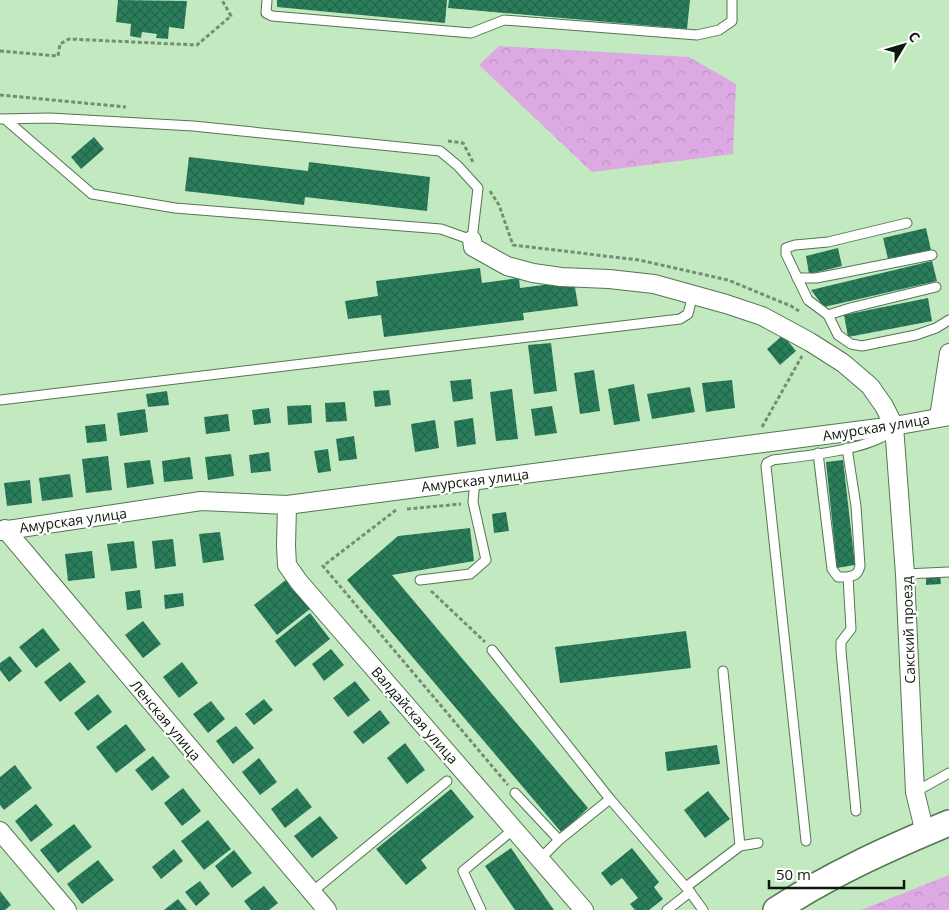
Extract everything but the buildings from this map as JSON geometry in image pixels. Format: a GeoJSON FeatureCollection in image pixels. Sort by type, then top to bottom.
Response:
{"type":"FeatureCollection","features":[{"type":"Feature","properties":{"kind":"main road"},"geometry":{"type":"LineString","coordinates":[[776,910],[848,868],[949,823]]}},
{"type":"Feature","properties":{"kind":"street"},"geometry":{"type":"LineString","coordinates":[[472,240],[473,247],[507,266],[533,273],[654,284],[762,316],[810,342],[842,363],[870,386],[884,406],[894,426]]}},
{"type":"Feature","properties":{"kind":"street"},"geometry":{"type":"LineString","coordinates":[[944,417],[949,353]]}},
{"type":"Feature","properties":{"kind":"street","name":"Амурская улица"},"geometry":{"type":"LineString","coordinates":[[3,530],[201,502],[287,505],[894,426],[944,417]]}},
{"type":"Feature","properties":{"kind":"street","name":"Сакский проезд"},"geometry":{"type":"LineString","coordinates":[[894,426],[906,574],[914,792],[925,833]]}},
{"type":"Feature","properties":{"kind":"street","name":"Валдайская улица"},"geometry":{"type":"LineString","coordinates":[[287,505],[287,566],[584,910]]}},
{"type":"Feature","properties":{"kind":"street","name":"Ленская улица"},"geometry":{"type":"LineString","coordinates":[[3,530],[327,910]]}},
{"type":"Feature","properties":{"kind":"street"},"geometry":{"type":"LineString","coordinates":[[0,831],[67,910]]}},
{"type":"Feature","properties":{"kind":"lane"},"geometry":{"type":"LineString","coordinates":[[267,0],[266,13],[272,16],[470,33],[504,20],[697,36],[719,30],[732,21],[732,0]]}},
{"type":"Feature","properties":{"kind":"lane"},"geometry":{"type":"LineString","coordinates":[[50,118],[192,126],[440,151],[458,166],[478,188],[472,240],[441,229],[175,208],[92,194],[2,119],[50,118]]}},
{"type":"Feature","properties":{"kind":"lane"},"geometry":{"type":"LineString","coordinates":[[907,223],[828,242],[795,245],[786,248],[786,254],[808,300],[828,315],[838,335],[851,344],[862,346],[916,335],[936,328],[949,320]]}},
{"type":"Feature","properties":{"kind":"lane"},"geometry":{"type":"LineString","coordinates":[[797,278],[816,278],[932,255]]}},
{"type":"Feature","properties":{"kind":"lane"},"geometry":{"type":"LineString","coordinates":[[828,315],[936,287]]}},
{"type":"Feature","properties":{"kind":"lane"},"geometry":{"type":"LineString","coordinates":[[0,400],[680,319],[688,314],[693,294]]}},
{"type":"Feature","properties":{"kind":"lane"},"geometry":{"type":"LineString","coordinates":[[806,841],[766,466],[770,461],[847,448],[880,439],[894,426]]}},
{"type":"Feature","properties":{"kind":"lane"},"geometry":{"type":"LineString","coordinates":[[818,453],[832,569],[838,577],[848,577],[855,575],[860,566],[856,506],[847,448]]}},
{"type":"Feature","properties":{"kind":"lane"},"geometry":{"type":"LineString","coordinates":[[420,580],[470,574],[486,560],[473,502],[476,480]]}},
{"type":"Feature","properties":{"kind":"lane"},"geometry":{"type":"LineString","coordinates":[[906,574],[949,572]]}},
{"type":"Feature","properties":{"kind":"lane"},"geometry":{"type":"LineString","coordinates":[[848,577],[851,629],[841,642],[841,651],[856,811]]}},
{"type":"Feature","properties":{"kind":"lane"},"geometry":{"type":"LineString","coordinates":[[492,650],[610,799],[688,889],[703,910]]}},
{"type":"Feature","properties":{"kind":"lane"},"geometry":{"type":"LineString","coordinates":[[723,671],[740,846]]}},
{"type":"Feature","properties":{"kind":"lane"},"geometry":{"type":"LineString","coordinates":[[914,792],[949,773]]}},
{"type":"Feature","properties":{"kind":"lane"},"geometry":{"type":"LineString","coordinates":[[312,892],[447,781]]}},
{"type":"Feature","properties":{"kind":"lane"},"geometry":{"type":"LineString","coordinates":[[515,793],[559,840]]}},
{"type":"Feature","properties":{"kind":"lane"},"geometry":{"type":"LineString","coordinates":[[541,858],[559,840],[610,799]]}},
{"type":"Feature","properties":{"kind":"lane"},"geometry":{"type":"LineString","coordinates":[[481,910],[462,871],[514,829]]}},
{"type":"Feature","properties":{"kind":"lane"},"geometry":{"type":"LineString","coordinates":[[667,910],[688,889],[740,846],[758,843]]}},
{"type":"Feature","properties":{"kind":"path"},"geometry":{"type":"LineString","coordinates":[[0,52],[58,56],[60,44],[69,39],[197,46],[230,16],[222,0]]}},
{"type":"Feature","properties":{"kind":"path"},"geometry":{"type":"LineString","coordinates":[[473,502],[394,510],[323,566],[515,793]]}},
{"type":"Feature","properties":{"kind":"path"},"geometry":{"type":"LineString","coordinates":[[420,580],[492,650]]}},
{"type":"Feature","properties":{"kind":"green space"},"geometry":{"type":"Polygon","coordinates":[[[499,46],[689,57],[736,84],[733,154],[592,172],[479,65],[499,46]]]}},
{"type":"Feature","properties":{"kind":"green space"},"geometry":{"type":"Polygon","coordinates":[[[949,875],[949,910],[861,910],[949,875]]]}}]}
